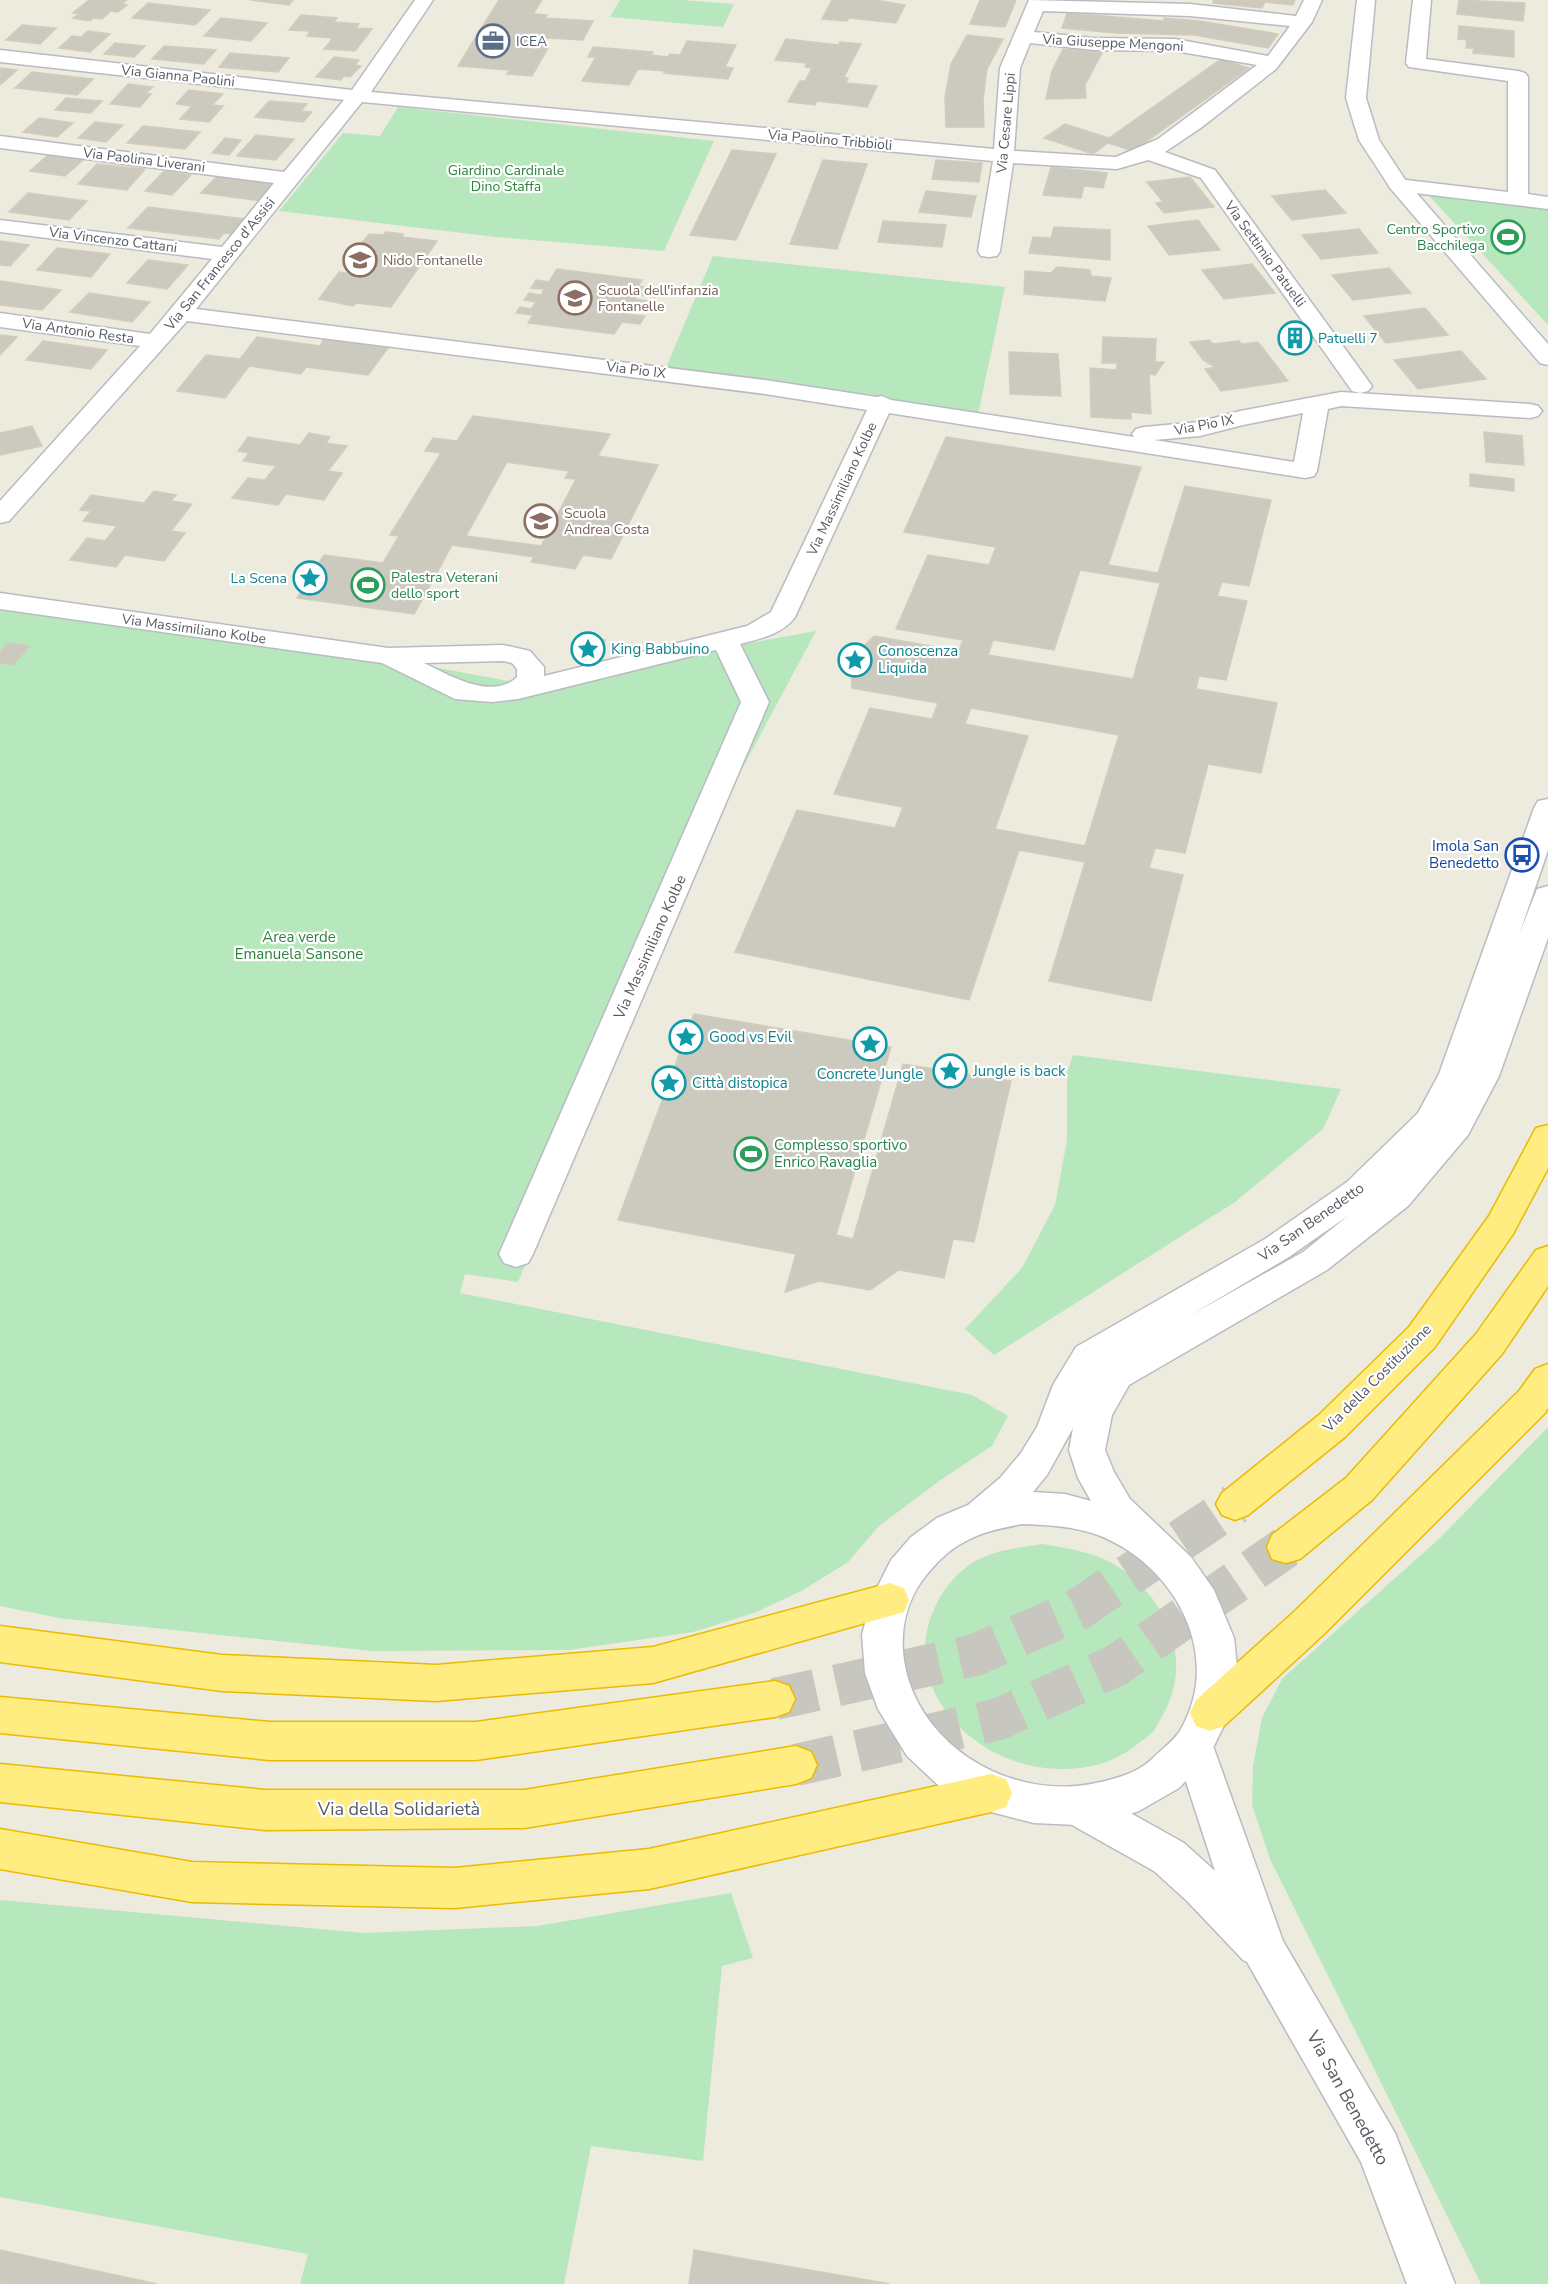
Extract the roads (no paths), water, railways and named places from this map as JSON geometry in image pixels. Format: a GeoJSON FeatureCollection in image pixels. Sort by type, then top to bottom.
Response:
{"type":"FeatureCollection","features":[{"type":"Feature","properties":{"kind":"highway","name":"Via della Costituzione"},"geometry":{"type":"LineString","coordinates":[[1235,1504],[1332,1426],[1422,1337],[1502,1225],[1548,1137]]}},
{"type":"Feature","properties":{"kind":"highway"},"geometry":{"type":"LineString","coordinates":[[1286,1547],[1359,1489],[1489,1344],[1548,1259]]}},
{"type":"Feature","properties":{"kind":"highway"},"geometry":{"type":"LineString","coordinates":[[1202,1729],[1532,1402],[1548,1379]]}},
{"type":"Feature","properties":{"kind":"highway"},"geometry":{"type":"LineString","coordinates":[[0,1644],[222,1673],[436,1683],[654,1665],[890,1600]]}},
{"type":"Feature","properties":{"kind":"highway"},"geometry":{"type":"LineString","coordinates":[[0,1715],[270,1742],[476,1741],[775,1699]]}},
{"type":"Feature","properties":{"kind":"highway","name":"Via della Solidarietà"},"geometry":{"type":"LineString","coordinates":[[0,1783],[266,1810],[524,1809],[796,1765]]}},
{"type":"Feature","properties":{"kind":"highway"},"geometry":{"type":"LineString","coordinates":[[0,1849],[192,1882],[455,1888],[649,1869],[991,1793]]}},
{"type":"Feature","properties":{"kind":"street","name":"Via San Francesco d'Assisi"},"geometry":{"type":"LineString","coordinates":[[0,516],[181,314],[227,254],[357,96],[424,0]]}},
{"type":"Feature","properties":{"kind":"street","name":"Via Paolino Tribbioli"},"geometry":{"type":"LineString","coordinates":[[357,96],[1004,156],[1117,163],[1135,160],[1148,153],[1192,123],[1272,62],[1303,22],[1313,0]]}},
{"type":"Feature","properties":{"kind":"street"},"geometry":{"type":"LineString","coordinates":[[1366,0],[1356,98],[1369,140],[1398,185],[1545,353]]}},
{"type":"Feature","properties":{"kind":"street"},"geometry":{"type":"LineString","coordinates":[[1422,0],[1416,63],[1518,77],[1518,199]]}},
{"type":"Feature","properties":{"kind":"street"},"geometry":{"type":"LineString","coordinates":[[1037,3],[1190,10],[1303,22]]}},
{"type":"Feature","properties":{"kind":"street","name":"Via Cesare Lippi"},"geometry":{"type":"LineString","coordinates":[[989,251],[1004,156],[1010,68],[1037,3]]}},
{"type":"Feature","properties":{"kind":"street","name":"Via Giuseppe Mengoni"},"geometry":{"type":"LineString","coordinates":[[1024,38],[1094,44],[1175,45],[1272,62]]}},
{"type":"Feature","properties":{"kind":"street","name":"Via Gianna Paolini"},"geometry":{"type":"LineString","coordinates":[[0,56],[357,96]]}},
{"type":"Feature","properties":{"kind":"street","name":"Via Paolina Liverani"},"geometry":{"type":"LineString","coordinates":[[0,142],[289,179]]}},
{"type":"Feature","properties":{"kind":"street","name":"Via Settimio Patuelli"},"geometry":{"type":"LineString","coordinates":[[1148,153],[1208,174],[1360,386]]}},
{"type":"Feature","properties":{"kind":"street"},"geometry":{"type":"LineString","coordinates":[[1398,185],[1548,203]]}},
{"type":"Feature","properties":{"kind":"street","name":"Via Vincenzo Cattani"},"geometry":{"type":"LineString","coordinates":[[0,226],[227,254]]}},
{"type":"Feature","properties":{"kind":"street","name":"Via Pio IX"},"geometry":{"type":"LineString","coordinates":[[181,314],[882,403],[1088,438],[1302,482],[1317,403]]}},
{"type":"Feature","properties":{"kind":"street","name":"Via Antonio Resta"},"geometry":{"type":"LineString","coordinates":[[0,320],[156,342]]}},
{"type":"Feature","properties":{"kind":"street","name":"Via Pio IX"},"geometry":{"type":"LineString","coordinates":[[1088,438],[1200,429],[1341,399],[1530,411]]}},
{"type":"Feature","properties":{"kind":"street","name":"Via Massimiliano Kolbe"},"geometry":{"type":"LineString","coordinates":[[388,656],[465,693],[492,694],[518,691],[591,671],[756,632],[782,617],[882,403]]}},
{"type":"Feature","properties":{"kind":"street","name":"Via Massimiliano Kolbe"},"geometry":{"type":"LineString","coordinates":[[0,601],[388,656],[503,653],[591,671]]}},
{"type":"Feature","properties":{"kind":"street","name":"Via Massimiliano Kolbe"},"geometry":{"type":"LineString","coordinates":[[516,1254],[729,766],[754,702],[725,640]]}},
{"type":"Feature","properties":{"kind":"street"},"geometry":{"type":"LineString","coordinates":[[518,691],[530,679],[531,668],[521,657]]}},
{"type":"Feature","properties":{"kind":"street","name":"Via San Benedetto"},"geometry":{"type":"LineString","coordinates":[[980,1517],[1013,1489],[1034,1464],[1053,1432],[1071,1385],[1089,1357],[1296,1235],[1359,1191],[1430,1122],[1455,1074],[1548,808]]}},
{"type":"Feature","properties":{"kind":"street","name":"Via San Benedetto"},"geometry":{"type":"LineString","coordinates":[[1147,1542],[1108,1522],[1065,1510],[1022,1508],[980,1517],[950,1530],[925,1549],[905,1572],[890,1600],[882,1635],[885,1673],[898,1709],[921,1743],[952,1772],[991,1793],[1034,1804],[1078,1806],[1124,1797],[1164,1775],[1202,1729],[1218,1676],[1214,1638],[1200,1602],[1178,1569],[1147,1542],[1117,1510],[1097,1478],[1087,1450],[1094,1413],[1116,1375],[1315,1261],[1396,1197],[1456,1126],[1483,1076],[1548,896]]}},
{"type":"Feature","properties":{"kind":"street","name":"Via San Benedetto"},"geometry":{"type":"LineString","coordinates":[[1202,1729],[1217,1817],[1265,1952],[1379,2149],[1431,2284]]}},
{"type":"Feature","properties":{"kind":"street","name":"Via San Benedetto"},"geometry":{"type":"LineString","coordinates":[[1078,1806],[1169,1857],[1202,1887],[1265,1952]]}},
{"type":"Feature","properties":{"kind":"tunnel"},"geometry":{"type":"LineString","coordinates":[[775,1699],[975,1655],[1077,1610],[1235,1504]]}},
{"type":"Feature","properties":{"kind":"tunnel"},"geometry":{"type":"LineString","coordinates":[[796,1765],[999,1719],[1115,1666],[1286,1547]]}},
{"type":"Feature","properties":{"kind":"place","name":"ICEA"},"geometry":{"type":"Point","coordinates":[493,41]}},
{"type":"Feature","properties":{"kind":"place","name":"Centro Sportivo Bacchilega"},"geometry":{"type":"Point","coordinates":[1508,237]}},
{"type":"Feature","properties":{"kind":"place","name":"Nido Fontanelle"},"geometry":{"type":"Point","coordinates":[360,260]}},
{"type":"Feature","properties":{"kind":"place","name":"Scuola dell'infanzia Fontanelle"},"geometry":{"type":"Point","coordinates":[575,298]}},
{"type":"Feature","properties":{"kind":"place","name":"Patuelli 7"},"geometry":{"type":"Point","coordinates":[1295,338]}},
{"type":"Feature","properties":{"kind":"place","name":"Scuola Andrea Costa"},"geometry":{"type":"Point","coordinates":[541,521]}},
{"type":"Feature","properties":{"kind":"place","name":"La Scena"},"geometry":{"type":"Point","coordinates":[310,578]}},
{"type":"Feature","properties":{"kind":"place","name":"Palestra Veterani dello sport"},"geometry":{"type":"Point","coordinates":[368,585]}},
{"type":"Feature","properties":{"kind":"place","name":"King Babbuino"},"geometry":{"type":"Point","coordinates":[588,649]}},
{"type":"Feature","properties":{"kind":"place","name":"Conoscenza Liquida"},"geometry":{"type":"Point","coordinates":[855,660]}},
{"type":"Feature","properties":{"kind":"place","name":"Imola San Benedetto"},"geometry":{"type":"Point","coordinates":[1522,855]}},
{"type":"Feature","properties":{"kind":"place","name":"Good vs Evil"},"geometry":{"type":"Point","coordinates":[686,1037]}},
{"type":"Feature","properties":{"kind":"place","name":"Concrete Jungle"},"geometry":{"type":"Point","coordinates":[870,1044]}},
{"type":"Feature","properties":{"kind":"place","name":"Jungle is back"},"geometry":{"type":"Point","coordinates":[950,1071]}},
{"type":"Feature","properties":{"kind":"place","name":"Città distopica"},"geometry":{"type":"Point","coordinates":[669,1083]}},
{"type":"Feature","properties":{"kind":"place","name":"Complesso sportivo Enrico Ravaglia"},"geometry":{"type":"Point","coordinates":[751,1154]}},
{"type":"Feature","properties":{"kind":"park label","name":"Giardino Cardinale Dino Staffa"},"geometry":{"type":"Point","coordinates":[506,178]}},
{"type":"Feature","properties":{"kind":"park label","name":"Area verde Emanuela Sansone"},"geometry":{"type":"Point","coordinates":[299,946]}}]}
